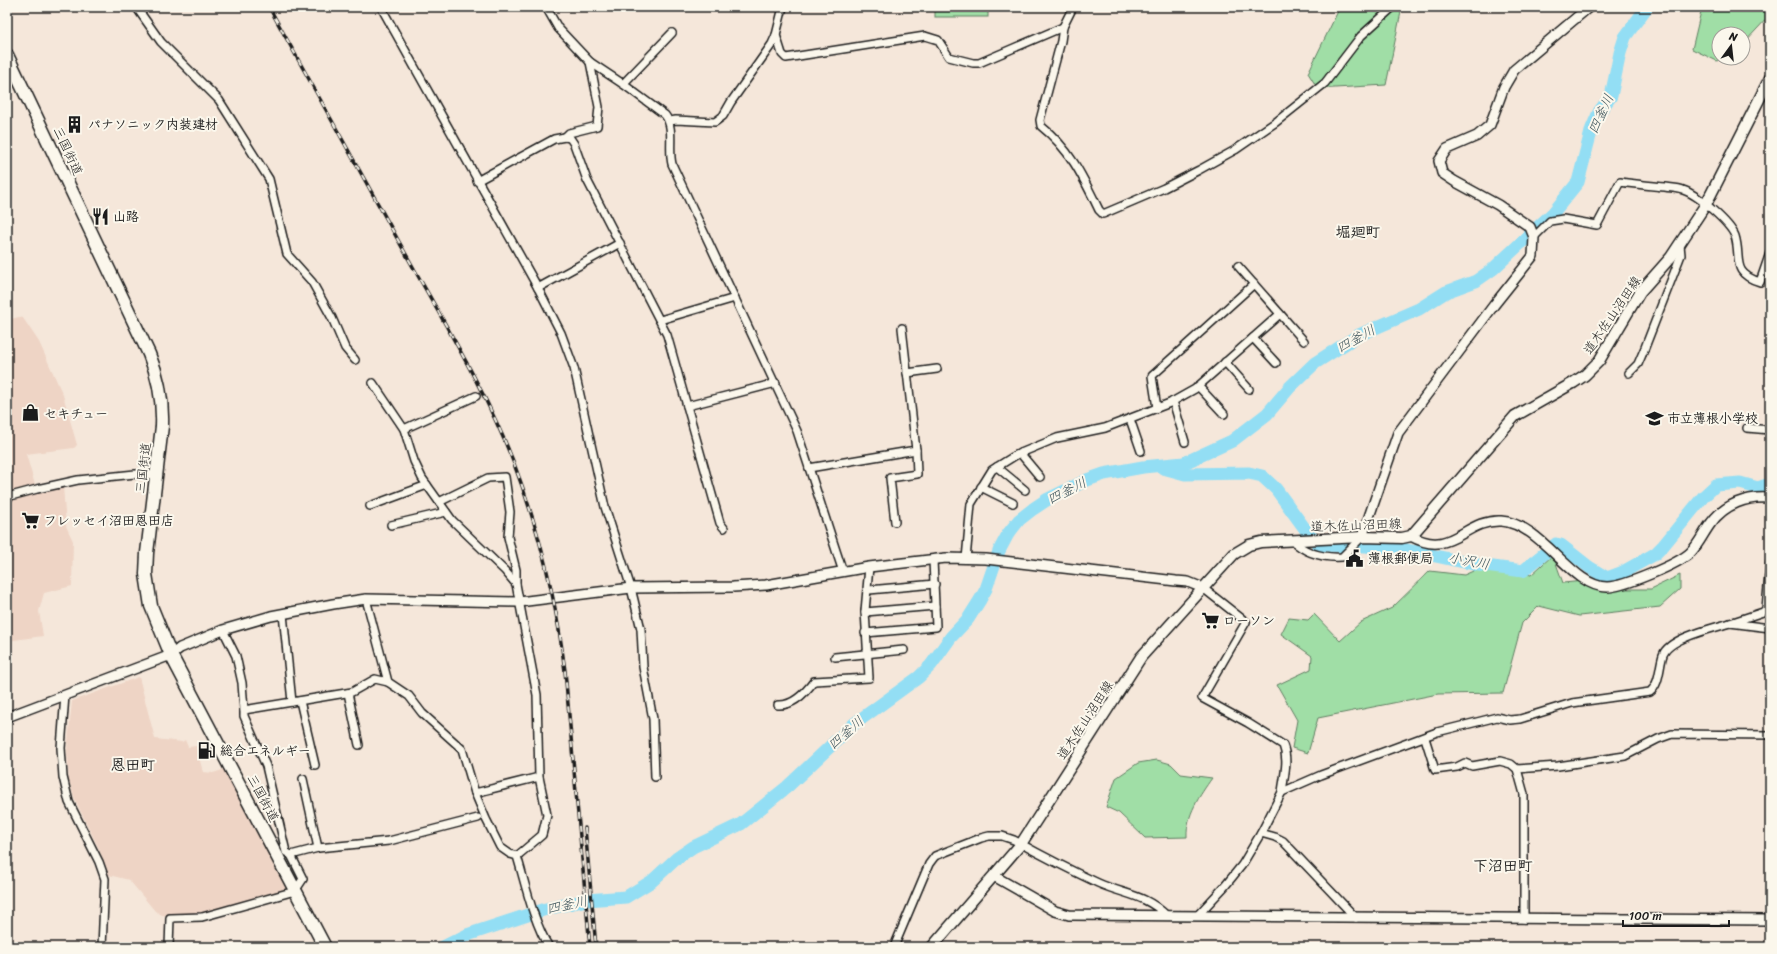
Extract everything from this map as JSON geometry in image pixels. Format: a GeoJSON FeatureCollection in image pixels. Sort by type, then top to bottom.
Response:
{"type":"FeatureCollection","features":[{"type":"Feature","properties":{"kind":"highway","name":"三国街道"},"geometry":{"type":"LineString","coordinates":[[7,55],[154,365],[160,385],[163,406],[146,564],[148,596],[155,620],[171,655],[323,946]]}},
{"type":"Feature","properties":{"kind":"main road","name":"道木佐山沼田線"},"geometry":{"type":"LineString","coordinates":[[932,947],[1021,844],[1141,657],[1228,560],[1241,549],[1261,542],[1323,539],[1402,538],[1411,536],[1515,416],[1573,383],[1585,375],[1599,361],[1640,292],[1680,245],[1706,204],[1770,78]]}},
{"type":"Feature","properties":{"kind":"street"},"geometry":{"type":"LineString","coordinates":[[381,7],[538,288],[561,333],[574,368],[605,507],[631,588],[641,629],[642,667],[653,719],[655,776]]}},
{"type":"Feature","properties":{"kind":"street"},"geometry":{"type":"LineString","coordinates":[[546,7],[558,28],[590,62],[623,84],[665,115],[670,121],[670,155],[672,164],[776,383],[797,431],[843,572]]}},
{"type":"Feature","properties":{"kind":"street"},"geometry":{"type":"LineString","coordinates":[[670,121],[715,122],[720,120],[731,102],[766,55],[776,35],[783,7]]}},
{"type":"Feature","properties":{"kind":"street"},"geometry":{"type":"LineString","coordinates":[[1073,7],[1063,26],[1061,40],[1040,120],[1040,126],[1053,136],[1074,160],[1099,210],[1103,214],[1164,188],[1199,170],[1235,150],[1276,122],[1325,83],[1361,36],[1393,7]]}},
{"type":"Feature","properties":{"kind":"street"},"geometry":{"type":"LineString","coordinates":[[1292,540],[1300,547],[1313,554],[1329,558],[1342,557],[1360,538],[1398,433],[1489,311],[1533,256],[1534,237],[1530,227],[1513,214],[1442,173],[1439,161],[1447,149],[1477,136],[1490,125],[1504,87],[1514,70],[1589,7]]}},
{"type":"Feature","properties":{"kind":"street"},"geometry":{"type":"LineString","coordinates":[[140,11],[161,42],[219,100],[269,179],[287,254],[312,282],[332,318],[345,348],[355,360]]}},
{"type":"Feature","properties":{"kind":"street"},"geometry":{"type":"LineString","coordinates":[[776,35],[782,54],[786,58],[928,36],[938,40],[949,57],[976,64],[989,60],[1063,26]]}},
{"type":"Feature","properties":{"kind":"street"},"geometry":{"type":"LineString","coordinates":[[623,84],[672,33]]}},
{"type":"Feature","properties":{"kind":"street"},"geometry":{"type":"LineString","coordinates":[[565,137],[569,133],[597,126],[599,107],[590,62]]}},
{"type":"Feature","properties":{"kind":"street"},"geometry":{"type":"LineString","coordinates":[[477,181],[554,139],[565,137],[570,138],[574,144],[587,180],[660,320],[671,347],[720,524],[724,528]]}},
{"type":"Feature","properties":{"kind":"street"},"geometry":{"type":"LineString","coordinates":[[1534,237],[1550,221],[1563,219],[1597,225],[1620,182],[1684,190],[1706,204],[1714,210],[1733,232],[1739,266],[1746,276],[1760,282],[1770,253]]}},
{"type":"Feature","properties":{"kind":"street"},"geometry":{"type":"LineString","coordinates":[[538,288],[620,244]]}},
{"type":"Feature","properties":{"kind":"street"},"geometry":{"type":"LineString","coordinates":[[1629,373],[1638,364],[1681,255],[1680,245]]}},
{"type":"Feature","properties":{"kind":"street"},"geometry":{"type":"LineString","coordinates":[[1238,266],[1304,341]]}},
{"type":"Feature","properties":{"kind":"street"},"geometry":{"type":"LineString","coordinates":[[1157,408],[1152,376],[1254,284]]}},
{"type":"Feature","properties":{"kind":"street"},"geometry":{"type":"LineString","coordinates":[[660,320],[735,298]]}},
{"type":"Feature","properties":{"kind":"street"},"geometry":{"type":"LineString","coordinates":[[966,559],[971,504],[992,470],[1020,453],[1057,438],[1105,428],[1172,401],[1198,386],[1280,314]]}},
{"type":"Feature","properties":{"kind":"street"},"geometry":{"type":"LineString","coordinates":[[895,522],[890,478],[917,474],[916,450],[902,328]]}},
{"type":"Feature","properties":{"kind":"street"},"geometry":{"type":"LineString","coordinates":[[1253,338],[1276,363]]}},
{"type":"Feature","properties":{"kind":"street"},"geometry":{"type":"LineString","coordinates":[[1225,362],[1249,389]]}},
{"type":"Feature","properties":{"kind":"street"},"geometry":{"type":"LineString","coordinates":[[907,372],[937,369]]}},
{"type":"Feature","properties":{"kind":"street"},"geometry":{"type":"LineString","coordinates":[[373,383],[404,429],[414,461],[427,485],[446,512],[452,520],[505,571],[516,584]]}},
{"type":"Feature","properties":{"kind":"street"},"geometry":{"type":"LineString","coordinates":[[687,406],[776,383]]}},
{"type":"Feature","properties":{"kind":"street"},"geometry":{"type":"LineString","coordinates":[[1198,386],[1224,414]]}},
{"type":"Feature","properties":{"kind":"street"},"geometry":{"type":"LineString","coordinates":[[404,429],[476,396]]}},
{"type":"Feature","properties":{"kind":"street"},"geometry":{"type":"LineString","coordinates":[[1172,401],[1184,442]]}},
{"type":"Feature","properties":{"kind":"street"},"geometry":{"type":"LineString","coordinates":[[1130,418],[1141,451]]}},
{"type":"Feature","properties":{"kind":"street"},"geometry":{"type":"LineString","coordinates":[[1747,428],[1770,430]]}},
{"type":"Feature","properties":{"kind":"street"},"geometry":{"type":"LineString","coordinates":[[809,468],[916,450]]}},
{"type":"Feature","properties":{"kind":"street"},"geometry":{"type":"LineString","coordinates":[[1020,453],[1040,477]]}},
{"type":"Feature","properties":{"kind":"street"},"geometry":{"type":"LineString","coordinates":[[997,467],[1025,490]]}},
{"type":"Feature","properties":{"kind":"street"},"geometry":{"type":"LineString","coordinates":[[7,497],[37,488],[78,480],[135,474],[156,475]]}},
{"type":"Feature","properties":{"kind":"street"},"geometry":{"type":"LineString","coordinates":[[439,502],[488,478],[505,477],[510,512],[508,537],[516,570],[516,584],[519,602],[537,695],[539,777],[547,815],[542,835],[517,856]]}},
{"type":"Feature","properties":{"kind":"street"},"geometry":{"type":"LineString","coordinates":[[370,506],[427,485]]}},
{"type":"Feature","properties":{"kind":"street"},"geometry":{"type":"LineString","coordinates":[[981,487],[1014,502]]}},
{"type":"Feature","properties":{"kind":"street"},"geometry":{"type":"LineString","coordinates":[[1411,536],[1421,542],[1443,543],[1485,523],[1494,521],[1509,522],[1528,530],[1591,584],[1608,587],[1661,569],[1689,554],[1712,522],[1721,512],[1730,506],[1742,500],[1770,498]]}},
{"type":"Feature","properties":{"kind":"street"},"geometry":{"type":"LineString","coordinates":[[392,525],[446,512]]}},
{"type":"Feature","properties":{"kind":"street"},"geometry":{"type":"LineString","coordinates":[[7,717],[171,655],[180,648],[223,630],[283,614],[366,599],[519,602],[631,588],[732,587],[766,585],[869,567],[946,558],[986,559],[1188,582],[1203,588],[1246,622],[1202,698],[1248,723],[1283,745],[1286,766],[1282,792],[1261,833],[1235,873],[1197,916]]}},
{"type":"Feature","properties":{"kind":"street"},"geometry":{"type":"LineString","coordinates":[[866,633],[936,627],[933,560]]}},
{"type":"Feature","properties":{"kind":"street"},"geometry":{"type":"LineString","coordinates":[[1282,792],[1320,775],[1425,738],[1437,732],[1497,717],[1510,720],[1520,719],[1561,705],[1650,692],[1656,686],[1663,655],[1668,648],[1688,636],[1763,612],[1768,609],[1770,563]]}},
{"type":"Feature","properties":{"kind":"street"},"geometry":{"type":"LineString","coordinates":[[778,705],[785,705],[805,694],[814,681],[869,678],[866,612],[869,590],[869,567]]}},
{"type":"Feature","properties":{"kind":"street"},"geometry":{"type":"LineString","coordinates":[[869,590],[935,584]]}},
{"type":"Feature","properties":{"kind":"street"},"geometry":{"type":"LineString","coordinates":[[366,599],[388,682]]}},
{"type":"Feature","properties":{"kind":"street"},"geometry":{"type":"LineString","coordinates":[[866,612],[935,606]]}},
{"type":"Feature","properties":{"kind":"street"},"geometry":{"type":"LineString","coordinates":[[283,614],[292,702]]}},
{"type":"Feature","properties":{"kind":"street"},"geometry":{"type":"LineString","coordinates":[[1730,623],[1770,628]]}},
{"type":"Feature","properties":{"kind":"street"},"geometry":{"type":"LineString","coordinates":[[169,947],[170,918],[202,917],[295,891],[303,879],[291,854],[286,852],[266,766],[244,716],[242,683],[236,656],[223,630]]}},
{"type":"Feature","properties":{"kind":"street"},"geometry":{"type":"LineString","coordinates":[[835,657],[904,650]]}},
{"type":"Feature","properties":{"kind":"street"},"geometry":{"type":"LineString","coordinates":[[244,710],[348,693],[375,679],[388,682],[409,696],[422,713],[462,749],[475,794],[500,847],[510,854],[517,856]]}},
{"type":"Feature","properties":{"kind":"street"},"geometry":{"type":"LineString","coordinates":[[348,693],[359,745]]}},
{"type":"Feature","properties":{"kind":"street"},"geometry":{"type":"LineString","coordinates":[[65,695],[61,748],[62,777],[69,802],[99,862],[105,879],[102,947]]}},
{"type":"Feature","properties":{"kind":"street"},"geometry":{"type":"LineString","coordinates":[[300,701],[315,766]]}},
{"type":"Feature","properties":{"kind":"street"},"geometry":{"type":"LineString","coordinates":[[1517,769],[1558,766],[1625,756],[1658,739],[1672,734],[1770,735]]}},
{"type":"Feature","properties":{"kind":"street"},"geometry":{"type":"LineString","coordinates":[[1425,738],[1435,770],[1457,767],[1466,764],[1472,766],[1500,761],[1511,764],[1517,769],[1524,794],[1524,919]]}},
{"type":"Feature","properties":{"kind":"street"},"geometry":{"type":"LineString","coordinates":[[475,794],[539,777]]}},
{"type":"Feature","properties":{"kind":"street"},"geometry":{"type":"LineString","coordinates":[[303,779],[318,848]]}},
{"type":"Feature","properties":{"kind":"street"},"geometry":{"type":"LineString","coordinates":[[291,854],[318,848],[389,841],[478,818]]}},
{"type":"Feature","properties":{"kind":"street"},"geometry":{"type":"LineString","coordinates":[[1261,833],[1275,837],[1282,841],[1356,918]]}},
{"type":"Feature","properties":{"kind":"street"},"geometry":{"type":"LineString","coordinates":[[894,947],[930,864],[936,856],[989,836],[1002,836],[1100,884],[1147,900],[1157,906],[1167,916]]}},
{"type":"Feature","properties":{"kind":"street"},"geometry":{"type":"LineString","coordinates":[[517,856],[544,939],[549,947]]}},
{"type":"Feature","properties":{"kind":"street"},"geometry":{"type":"LineString","coordinates":[[994,876],[1055,911],[1069,915],[1770,920]]}},
{"type":"Feature","properties":{"kind":"shaded area","name":"セキチュー"},"geometry":{"type":"Polygon","coordinates":[[[19,317],[23,318],[39,342],[63,395],[77,445],[74,448],[26,454],[35,485],[7,493],[7,320],[19,317]]]}},
{"type":"Feature","properties":{"kind":"shaded area"},"geometry":{"type":"Polygon","coordinates":[[[63,486],[66,526],[73,541],[72,586],[44,593],[39,611],[43,636],[7,641],[7,502],[63,486]]]}},
{"type":"Feature","properties":{"kind":"shaded area"},"geometry":{"type":"Polygon","coordinates":[[[139,677],[155,739],[182,742],[185,740],[188,747],[196,746],[203,772],[213,773],[226,767],[267,842],[271,861],[289,892],[202,915],[171,916],[162,915],[155,911],[129,880],[109,875],[98,847],[75,800],[69,781],[67,750],[72,701],[139,677]]]}},
{"type":"Feature","properties":{"kind":"green space"},"geometry":{"type":"Polygon","coordinates":[[[935,7],[988,7],[988,17],[935,17],[935,7]]]}},
{"type":"Feature","properties":{"kind":"green space"},"geometry":{"type":"Polygon","coordinates":[[[1340,7],[1402,7],[1386,85],[1318,89],[1308,73],[1340,7]]]}},
{"type":"Feature","properties":{"kind":"green space"},"geometry":{"type":"Polygon","coordinates":[[[1702,7],[1770,7],[1770,15],[1751,35],[1751,26],[1711,26],[1711,58],[1692,49],[1702,7]]]}},
{"type":"Feature","properties":{"kind":"green space"},"geometry":{"type":"Polygon","coordinates":[[[1553,555],[1563,583],[1584,581],[1614,589],[1651,589],[1680,575],[1680,589],[1660,607],[1579,616],[1539,606],[1522,623],[1503,693],[1438,694],[1318,718],[1308,753],[1292,748],[1297,720],[1277,685],[1311,669],[1312,656],[1281,634],[1289,618],[1308,620],[1314,614],[1340,641],[1361,622],[1392,608],[1430,571],[1464,575],[1487,565],[1531,575],[1553,555]]]}},
{"type":"Feature","properties":{"kind":"green space"},"geometry":{"type":"Polygon","coordinates":[[[1157,760],[1171,764],[1181,774],[1212,778],[1191,813],[1187,829],[1187,837],[1145,838],[1119,813],[1106,807],[1116,778],[1138,763],[1157,760]]]}},
{"type":"Feature","properties":{"kind":"waterway","name":"四釜川"},"geometry":{"type":"LineString","coordinates":[[443,947],[467,935],[546,909],[587,900],[626,897],[652,881],[677,858],[693,847],[741,824],[787,787],[854,724],[919,677],[931,665],[951,637],[968,619],[980,600],[986,589],[999,551],[1008,534],[1019,520],[1033,509],[1048,499],[1087,480],[1104,474],[1143,467],[1184,463],[1232,441],[1267,414],[1290,387],[1315,363],[1359,335],[1419,309],[1446,292],[1476,281],[1493,269],[1553,213],[1578,182],[1592,128],[1599,112],[1611,96],[1625,37],[1647,7]]}},
{"type":"Feature","properties":{"kind":"waterway","name":"小沢川"},"geometry":{"type":"LineString","coordinates":[[1163,468],[1185,474],[1249,473],[1262,476],[1276,489],[1308,533],[1319,545],[1365,546],[1407,550],[1478,565],[1523,571],[1556,544],[1561,545],[1589,567],[1607,578],[1623,572],[1655,554],[1703,497],[1716,485],[1740,483],[1758,488],[1770,484]]}},
{"type":"Feature","properties":{"kind":"railway"},"geometry":{"type":"LineString","coordinates":[[269,7],[447,327],[489,406],[502,433],[531,512],[539,538],[557,617],[565,671],[590,947]]}},
{"type":"Feature","properties":{"kind":"railway"},"geometry":{"type":"LineString","coordinates":[[585,828],[596,947]]}},
{"type":"Feature","properties":{"kind":"place","name":"パナソニック内装建材"},"geometry":{"type":"Point","coordinates":[75,124]}},
{"type":"Feature","properties":{"kind":"place","name":"山路"},"geometry":{"type":"Point","coordinates":[100,216]}},
{"type":"Feature","properties":{"kind":"place","name":"セキチュー"},"geometry":{"type":"Point","coordinates":[31,413]}},
{"type":"Feature","properties":{"kind":"place","name":"市立薄根小学校"},"geometry":{"type":"Point","coordinates":[1654,418]}},
{"type":"Feature","properties":{"kind":"place","name":"フレッセイ沼田恩田店"},"geometry":{"type":"Point","coordinates":[31,520]}},
{"type":"Feature","properties":{"kind":"place","name":"薄根郵便局"},"geometry":{"type":"Point","coordinates":[1355,558]}},
{"type":"Feature","properties":{"kind":"place","name":"ローソン"},"geometry":{"type":"Point","coordinates":[1210,620]}},
{"type":"Feature","properties":{"kind":"place","name":"総合エネルギー"},"geometry":{"type":"Point","coordinates":[207,750]}},
{"type":"Feature","properties":{"kind":"district","name":"堀廻町"},"geometry":{"type":"Point","coordinates":[1358,232]}},
{"type":"Feature","properties":{"kind":"district","name":"恩田町"},"geometry":{"type":"Point","coordinates":[133,765]}},
{"type":"Feature","properties":{"kind":"district","name":"下沼田町"},"geometry":{"type":"Point","coordinates":[1503,866]}}]}
